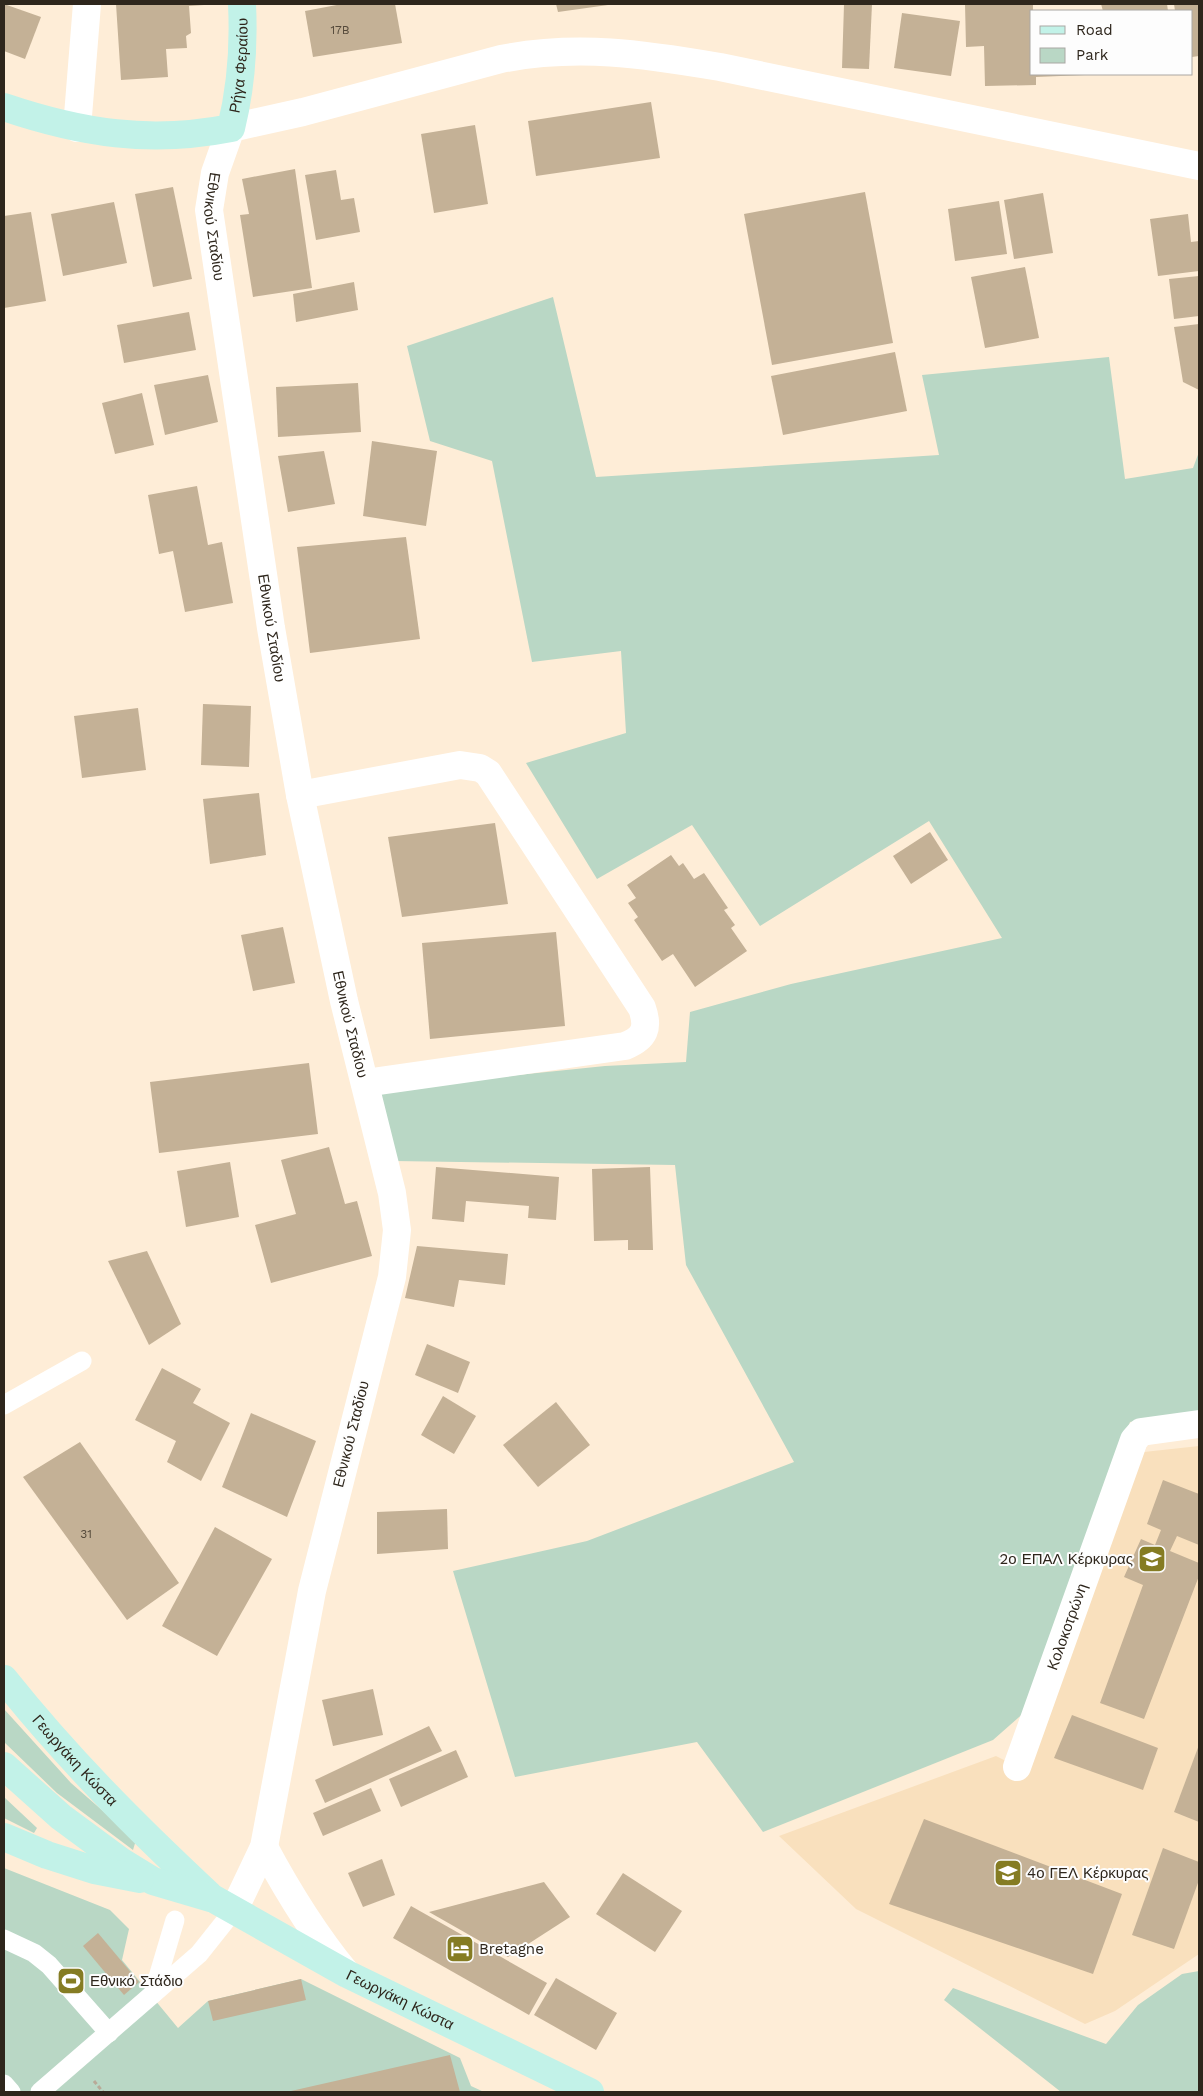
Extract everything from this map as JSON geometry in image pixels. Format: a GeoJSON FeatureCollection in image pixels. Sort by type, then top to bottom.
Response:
{"type":"FeatureCollection","features":[{"type":"Feature","properties":{"kind":"main road","name":"Ρήγα Φεραίου"},"geometry":{"type":"LineString","coordinates":[[231,128],[237,101],[242,61],[242,4]]}},
{"type":"Feature","properties":{"kind":"main road"},"geometry":{"type":"LineString","coordinates":[[4,107],[76,128],[141,136],[207,133],[231,128]]}},
{"type":"Feature","properties":{"kind":"main road","name":"Γεωργάκη Κώστα"},"geometry":{"type":"LineString","coordinates":[[4,1679],[36,1720],[84,1772],[153,1842],[224,1905]]}},
{"type":"Feature","properties":{"kind":"main road","name":"Γεωργάκη Κώστα"},"geometry":{"type":"LineString","coordinates":[[4,1766],[60,1817],[122,1862],[153,1881],[224,1905],[347,1974],[590,2092]]}},
{"type":"Feature","properties":{"kind":"main road"},"geometry":{"type":"LineString","coordinates":[[4,1837],[46,1854],[94,1870],[153,1881]]}},
{"type":"Feature","properties":{"kind":"street"},"geometry":{"type":"LineString","coordinates":[[76,128],[87,4]]}},
{"type":"Feature","properties":{"kind":"street"},"geometry":{"type":"LineString","coordinates":[[231,128],[310,110],[501,59],[531,53],[586,50],[653,56],[720,67],[1199,166]]}},
{"type":"Feature","properties":{"kind":"street","name":"Εθνικού Σταδίου"},"geometry":{"type":"LineString","coordinates":[[224,1905],[264,1847],[312,1591],[392,1277],[397,1230],[392,1194],[342,992],[300,795],[271,628],[209,210],[215,173],[231,128]]}},
{"type":"Feature","properties":{"kind":"street"},"geometry":{"type":"LineString","coordinates":[[300,795],[460,765],[480,768],[488,773],[642,1008],[646,1019],[644,1032],[636,1041],[625,1046],[365,1084]]}},
{"type":"Feature","properties":{"kind":"street","name":"Κολοκοτρώνη"},"geometry":{"type":"LineString","coordinates":[[1018,1767],[1134,1440],[1141,1432],[1199,1424]]}},
{"type":"Feature","properties":{"kind":"street"},"geometry":{"type":"LineString","coordinates":[[264,1847],[319,1941],[347,1974]]}},
{"type":"Feature","properties":{"kind":"lane"},"geometry":{"type":"LineString","coordinates":[[4,1405],[82,1362]]}},
{"type":"Feature","properties":{"kind":"lane"},"geometry":{"type":"LineString","coordinates":[[40,2092],[199,1954],[224,1905]]}},
{"type":"Feature","properties":{"kind":"lane"},"geometry":{"type":"LineString","coordinates":[[152,1995],[175,1920]]}},
{"type":"Feature","properties":{"kind":"lane"},"geometry":{"type":"LineString","coordinates":[[4,1939],[34,1953],[49,1965],[110,2033]]}},
{"type":"Feature","properties":{"kind":"lane"},"geometry":{"type":"LineString","coordinates":[[4,2084],[12,2092]]}},
{"type":"Feature","properties":{"kind":"path"},"geometry":{"type":"LineString","coordinates":[[94,2081],[103,2092]]}},
{"type":"Feature","properties":{"kind":"shaded area","name":"4ο ΓΕΛ Κέρκυρας"},"geometry":{"type":"Polygon","coordinates":[[[1199,1446],[1199,1954],[1115,2011],[1085,2024],[856,1909],[779,1836],[996,1756],[1024,1770],[1144,1452],[1199,1446]]]}},
{"type":"Feature","properties":{"kind":"green space"},"geometry":{"type":"Polygon","coordinates":[[[553,297],[596,477],[939,455],[922,375],[1109,357],[1125,479],[1193,468],[1199,452],[1199,1411],[1130,1422],[1035,1703],[993,1740],[763,1832],[697,1742],[515,1777],[453,1571],[587,1541],[794,1462],[686,1265],[675,1165],[394,1161],[375,1090],[605,1066],[686,1062],[690,1012],[791,984],[1002,938],[929,821],[760,926],[692,825],[597,879],[526,763],[626,733],[621,651],[532,662],[492,461],[430,441],[407,346],[553,297]]]}},
{"type":"Feature","properties":{"kind":"green space"},"geometry":{"type":"Polygon","coordinates":[[[4,1709],[71,1783],[136,1840],[133,1850],[57,1793],[4,1742],[4,1709]]]}},
{"type":"Feature","properties":{"kind":"green space"},"geometry":{"type":"Polygon","coordinates":[[[4,1797],[37,1828],[34,1833],[4,1818],[4,1797]]]}},
{"type":"Feature","properties":{"kind":"green space","name":"Εθνικό Στάδιο"},"geometry":{"type":"Polygon","coordinates":[[[4,1868],[110,1910],[129,1929],[122,1960],[178,2028],[208,2001],[301,1979],[460,2058],[471,2086],[484,2092],[4,2092],[4,1868]]]}},
{"type":"Feature","properties":{"kind":"green space"},"geometry":{"type":"Polygon","coordinates":[[[1199,1971],[1199,2092],[1061,2092],[944,2000],[953,1988],[1106,2044],[1138,2005],[1182,1974],[1199,1971]]]}},
{"type":"Feature","properties":{"kind":"building"},"geometry":{"type":"Polygon","coordinates":[[[4,4],[41,17],[25,59],[4,51],[4,4]]]}},
{"type":"Feature","properties":{"kind":"building"},"geometry":{"type":"Polygon","coordinates":[[[116,4],[204,4],[189,6],[191,33],[186,36],[187,48],[166,49],[168,77],[121,80],[116,4]]]}},
{"type":"Feature","properties":{"kind":"building"},"geometry":{"type":"Polygon","coordinates":[[[342,4],[395,4],[402,43],[313,57],[305,11],[342,4]]]}},
{"type":"Feature","properties":{"kind":"building"},"geometry":{"type":"Polygon","coordinates":[[[556,4],[607,4],[608,5],[558,12],[556,4]]]}},
{"type":"Feature","properties":{"kind":"building"},"geometry":{"type":"Polygon","coordinates":[[[844,4],[872,4],[869,69],[842,68],[844,4]]]}},
{"type":"Feature","properties":{"kind":"building"},"geometry":{"type":"Polygon","coordinates":[[[965,4],[1033,4],[1033,10],[1030,10],[1030,75],[1085,75],[1036,77],[1036,85],[985,86],[984,46],[966,47],[965,4]]]}},
{"type":"Feature","properties":{"kind":"building"},"geometry":{"type":"Polygon","coordinates":[[[1101,4],[1167,4],[1168,10],[1103,10],[1101,4]]]}},
{"type":"Feature","properties":{"kind":"building"},"geometry":{"type":"Polygon","coordinates":[[[1174,4],[1199,4],[1199,56],[1193,57],[1193,10],[1175,10],[1174,4]]]}},
{"type":"Feature","properties":{"kind":"building"},"geometry":{"type":"Polygon","coordinates":[[[902,13],[960,21],[951,76],[894,68],[902,13]]]}},
{"type":"Feature","properties":{"kind":"building"},"geometry":{"type":"Polygon","coordinates":[[[651,102],[660,158],[536,176],[528,121],[651,102]]]}},
{"type":"Feature","properties":{"kind":"building"},"geometry":{"type":"Polygon","coordinates":[[[475,125],[488,204],[434,213],[421,134],[475,125]]]}},
{"type":"Feature","properties":{"kind":"building"},"geometry":{"type":"Polygon","coordinates":[[[295,169],[312,288],[253,297],[240,215],[249,214],[242,179],[295,169]]]}},
{"type":"Feature","properties":{"kind":"building"},"geometry":{"type":"Polygon","coordinates":[[[336,170],[341,200],[354,198],[360,232],[316,240],[305,175],[336,170]]]}},
{"type":"Feature","properties":{"kind":"building"},"geometry":{"type":"Polygon","coordinates":[[[173,187],[192,279],[153,287],[135,194],[173,187]]]}},
{"type":"Feature","properties":{"kind":"building"},"geometry":{"type":"Polygon","coordinates":[[[865,192],[893,343],[772,365],[744,214],[865,192]]]}},
{"type":"Feature","properties":{"kind":"building"},"geometry":{"type":"Polygon","coordinates":[[[1043,193],[1053,253],[1014,259],[1004,200],[1043,193]]]}},
{"type":"Feature","properties":{"kind":"building"},"geometry":{"type":"Polygon","coordinates":[[[999,201],[1007,254],[955,261],[948,209],[999,201]]]}},
{"type":"Feature","properties":{"kind":"building"},"geometry":{"type":"Polygon","coordinates":[[[114,202],[127,263],[63,276],[51,214],[114,202]]]}},
{"type":"Feature","properties":{"kind":"building"},"geometry":{"type":"Polygon","coordinates":[[[31,212],[46,301],[4,308],[4,216],[31,212]]]}},
{"type":"Feature","properties":{"kind":"building"},"geometry":{"type":"Polygon","coordinates":[[[1188,214],[1191,242],[1199,241],[1199,271],[1158,276],[1150,219],[1188,214]]]}},
{"type":"Feature","properties":{"kind":"building"},"geometry":{"type":"Polygon","coordinates":[[[1025,267],[1039,338],[985,348],[971,277],[1025,267]]]}},
{"type":"Feature","properties":{"kind":"building"},"geometry":{"type":"Polygon","coordinates":[[[1199,276],[1199,316],[1174,319],[1169,279],[1199,276]]]}},
{"type":"Feature","properties":{"kind":"building"},"geometry":{"type":"Polygon","coordinates":[[[354,282],[358,310],[296,322],[293,294],[354,282]]]}},
{"type":"Feature","properties":{"kind":"building"},"geometry":{"type":"Polygon","coordinates":[[[189,312],[196,350],[124,363],[117,325],[189,312]]]}},
{"type":"Feature","properties":{"kind":"building"},"geometry":{"type":"Polygon","coordinates":[[[1199,324],[1199,390],[1183,382],[1174,327],[1199,324]]]}},
{"type":"Feature","properties":{"kind":"building"},"geometry":{"type":"Polygon","coordinates":[[[895,352],[907,411],[783,435],[771,376],[895,352]]]}},
{"type":"Feature","properties":{"kind":"building"},"geometry":{"type":"Polygon","coordinates":[[[208,375],[218,422],[165,435],[154,385],[208,375]]]}},
{"type":"Feature","properties":{"kind":"building"},"geometry":{"type":"Polygon","coordinates":[[[358,383],[361,432],[278,437],[276,387],[358,383]]]}},
{"type":"Feature","properties":{"kind":"building"},"geometry":{"type":"Polygon","coordinates":[[[142,393],[154,445],[115,454],[102,403],[142,393]]]}},
{"type":"Feature","properties":{"kind":"building"},"geometry":{"type":"Polygon","coordinates":[[[372,441],[437,451],[426,526],[363,516],[372,441]]]}},
{"type":"Feature","properties":{"kind":"building"},"geometry":{"type":"Polygon","coordinates":[[[324,451],[335,504],[288,512],[278,456],[324,451]]]}},
{"type":"Feature","properties":{"kind":"building"},"geometry":{"type":"Polygon","coordinates":[[[197,486],[208,545],[222,542],[233,603],[185,612],[173,551],[159,554],[148,495],[197,486]]]}},
{"type":"Feature","properties":{"kind":"building"},"geometry":{"type":"Polygon","coordinates":[[[406,537],[420,639],[310,653],[297,547],[406,537]]]}},
{"type":"Feature","properties":{"kind":"building"},"geometry":{"type":"Polygon","coordinates":[[[203,704],[251,706],[249,767],[201,765],[203,704]]]}},
{"type":"Feature","properties":{"kind":"building"},"geometry":{"type":"Polygon","coordinates":[[[138,708],[146,770],[82,778],[74,716],[138,708]]]}},
{"type":"Feature","properties":{"kind":"building"},"geometry":{"type":"Polygon","coordinates":[[[259,793],[266,855],[210,864],[203,799],[259,793]]]}},
{"type":"Feature","properties":{"kind":"building"},"geometry":{"type":"Polygon","coordinates":[[[495,823],[508,904],[402,917],[388,837],[495,823]]]}},
{"type":"Feature","properties":{"kind":"building"},"geometry":{"type":"Polygon","coordinates":[[[930,832],[948,860],[911,884],[893,856],[930,832]]]}},
{"type":"Feature","properties":{"kind":"building"},"geometry":{"type":"Polygon","coordinates":[[[671,855],[679,866],[683,863],[694,879],[704,873],[728,908],[724,910],[735,925],[731,928],[747,951],[695,987],[673,954],[662,961],[634,920],[638,917],[628,903],[636,898],[627,885],[671,855]]]}},
{"type":"Feature","properties":{"kind":"building"},"geometry":{"type":"Polygon","coordinates":[[[283,927],[295,983],[253,991],[241,935],[283,927]]]}},
{"type":"Feature","properties":{"kind":"building"},"geometry":{"type":"Polygon","coordinates":[[[556,932],[565,1026],[430,1039],[422,943],[556,932]]]}},
{"type":"Feature","properties":{"kind":"building"},"geometry":{"type":"Polygon","coordinates":[[[309,1063],[318,1134],[159,1153],[150,1082],[309,1063]]]}},
{"type":"Feature","properties":{"kind":"building"},"geometry":{"type":"Polygon","coordinates":[[[329,1147],[345,1204],[357,1201],[372,1256],[271,1283],[255,1225],[296,1214],[281,1160],[329,1147]]]}},
{"type":"Feature","properties":{"kind":"building"},"geometry":{"type":"Polygon","coordinates":[[[230,1162],[239,1217],[186,1227],[177,1171],[230,1162]]]}},
{"type":"Feature","properties":{"kind":"building"},"geometry":{"type":"Polygon","coordinates":[[[436,1167],[559,1177],[556,1220],[528,1218],[529,1206],[466,1201],[464,1222],[432,1219],[436,1167]]]}},
{"type":"Feature","properties":{"kind":"building"},"geometry":{"type":"Polygon","coordinates":[[[650,1167],[653,1250],[628,1250],[628,1240],[594,1241],[592,1169],[650,1167]]]}},
{"type":"Feature","properties":{"kind":"building"},"geometry":{"type":"Polygon","coordinates":[[[417,1246],[508,1254],[505,1285],[459,1280],[454,1307],[405,1298],[417,1246]]]}},
{"type":"Feature","properties":{"kind":"building"},"geometry":{"type":"Polygon","coordinates":[[[147,1251],[181,1324],[149,1345],[108,1261],[147,1251]]]}},
{"type":"Feature","properties":{"kind":"building"},"geometry":{"type":"Polygon","coordinates":[[[427,1344],[470,1362],[458,1393],[415,1375],[427,1344]]]}},
{"type":"Feature","properties":{"kind":"building"},"geometry":{"type":"Polygon","coordinates":[[[162,1368],[201,1389],[193,1403],[230,1423],[201,1481],[167,1462],[176,1441],[135,1420],[162,1368]]]}},
{"type":"Feature","properties":{"kind":"building"},"geometry":{"type":"Polygon","coordinates":[[[443,1396],[476,1416],[454,1454],[421,1435],[443,1396]]]}},
{"type":"Feature","properties":{"kind":"building"},"geometry":{"type":"Polygon","coordinates":[[[556,1402],[590,1445],[538,1487],[503,1445],[556,1402]]]}},
{"type":"Feature","properties":{"kind":"building"},"geometry":{"type":"Polygon","coordinates":[[[251,1413],[316,1441],[287,1517],[222,1487],[251,1413]]]}},
{"type":"Feature","properties":{"kind":"building"},"geometry":{"type":"Polygon","coordinates":[[[80,1442],[179,1583],[127,1620],[23,1477],[80,1442]]]}},
{"type":"Feature","properties":{"kind":"building"},"geometry":{"type":"Polygon","coordinates":[[[1163,1480],[1199,1494],[1199,1545],[1177,1536],[1170,1551],[1199,1563],[1199,1576],[1144,1719],[1100,1703],[1143,1585],[1124,1577],[1141,1539],[1155,1545],[1161,1530],[1147,1524],[1163,1480]]]}},
{"type":"Feature","properties":{"kind":"building"},"geometry":{"type":"Polygon","coordinates":[[[447,1509],[448,1549],[377,1554],[377,1512],[447,1509]]]}},
{"type":"Feature","properties":{"kind":"building"},"geometry":{"type":"Polygon","coordinates":[[[215,1527],[272,1559],[217,1656],[162,1626],[215,1527]]]}},
{"type":"Feature","properties":{"kind":"building"},"geometry":{"type":"Polygon","coordinates":[[[373,1689],[383,1735],[333,1746],[322,1700],[373,1689]]]}},
{"type":"Feature","properties":{"kind":"building"},"geometry":{"type":"Polygon","coordinates":[[[1072,1715],[1158,1748],[1143,1790],[1054,1758],[1072,1715]]]}},
{"type":"Feature","properties":{"kind":"building"},"geometry":{"type":"Polygon","coordinates":[[[429,1726],[442,1751],[325,1803],[315,1780],[429,1726]]]}},
{"type":"Feature","properties":{"kind":"building"},"geometry":{"type":"Polygon","coordinates":[[[1199,1745],[1199,1822],[1174,1812],[1199,1745]]]}},
{"type":"Feature","properties":{"kind":"building"},"geometry":{"type":"Polygon","coordinates":[[[456,1750],[468,1777],[401,1807],[389,1779],[456,1750]]]}},
{"type":"Feature","properties":{"kind":"building"},"geometry":{"type":"Polygon","coordinates":[[[371,1788],[381,1811],[323,1836],[313,1813],[371,1788]]]}},
{"type":"Feature","properties":{"kind":"building"},"geometry":{"type":"Polygon","coordinates":[[[924,1819],[1122,1894],[1093,1974],[889,1904],[924,1819]]]}},
{"type":"Feature","properties":{"kind":"building"},"geometry":{"type":"Polygon","coordinates":[[[1163,1848],[1199,1862],[1199,1880],[1174,1949],[1132,1935],[1163,1848]]]}},
{"type":"Feature","properties":{"kind":"building"},"geometry":{"type":"Polygon","coordinates":[[[382,1859],[395,1895],[363,1907],[348,1873],[382,1859]]]}},
{"type":"Feature","properties":{"kind":"building"},"geometry":{"type":"Polygon","coordinates":[[[623,1873],[682,1911],[655,1952],[596,1914],[623,1873]]]}},
{"type":"Feature","properties":{"kind":"building"},"geometry":{"type":"Polygon","coordinates":[[[544,1882],[570,1917],[508,1957],[429,1912],[544,1882]]]}},
{"type":"Feature","properties":{"kind":"building"},"geometry":{"type":"Polygon","coordinates":[[[411,1906],[547,1983],[529,2015],[393,1938],[411,1906]]]}},
{"type":"Feature","properties":{"kind":"building"},"geometry":{"type":"Polygon","coordinates":[[[98,1933],[139,1982],[124,1995],[83,1946],[98,1933]]]}},
{"type":"Feature","properties":{"kind":"building"},"geometry":{"type":"Polygon","coordinates":[[[556,1978],[617,2013],[596,2050],[534,2015],[556,1978]]]}},
{"type":"Feature","properties":{"kind":"building"},"geometry":{"type":"Polygon","coordinates":[[[301,1979],[306,2000],[213,2021],[208,2001],[301,1979]]]}},
{"type":"Feature","properties":{"kind":"building"},"geometry":{"type":"Polygon","coordinates":[[[450,2055],[460,2092],[291,2092],[291,2091],[450,2055]]]}},
{"type":"Feature","properties":{"kind":"place","name":"2ο ΕΠΑΛ Κέρκυρας"},"geometry":{"type":"Point","coordinates":[1152,1559]}},
{"type":"Feature","properties":{"kind":"place","name":"4ο ΓΕΛ Κέρκυρας"},"geometry":{"type":"Point","coordinates":[1008,1873]}},
{"type":"Feature","properties":{"kind":"place","name":"Bretagne"},"geometry":{"type":"Point","coordinates":[460,1949]}},
{"type":"Feature","properties":{"kind":"place","name":"Εθνικό Στάδιο"},"geometry":{"type":"Point","coordinates":[71,1981]}}]}
